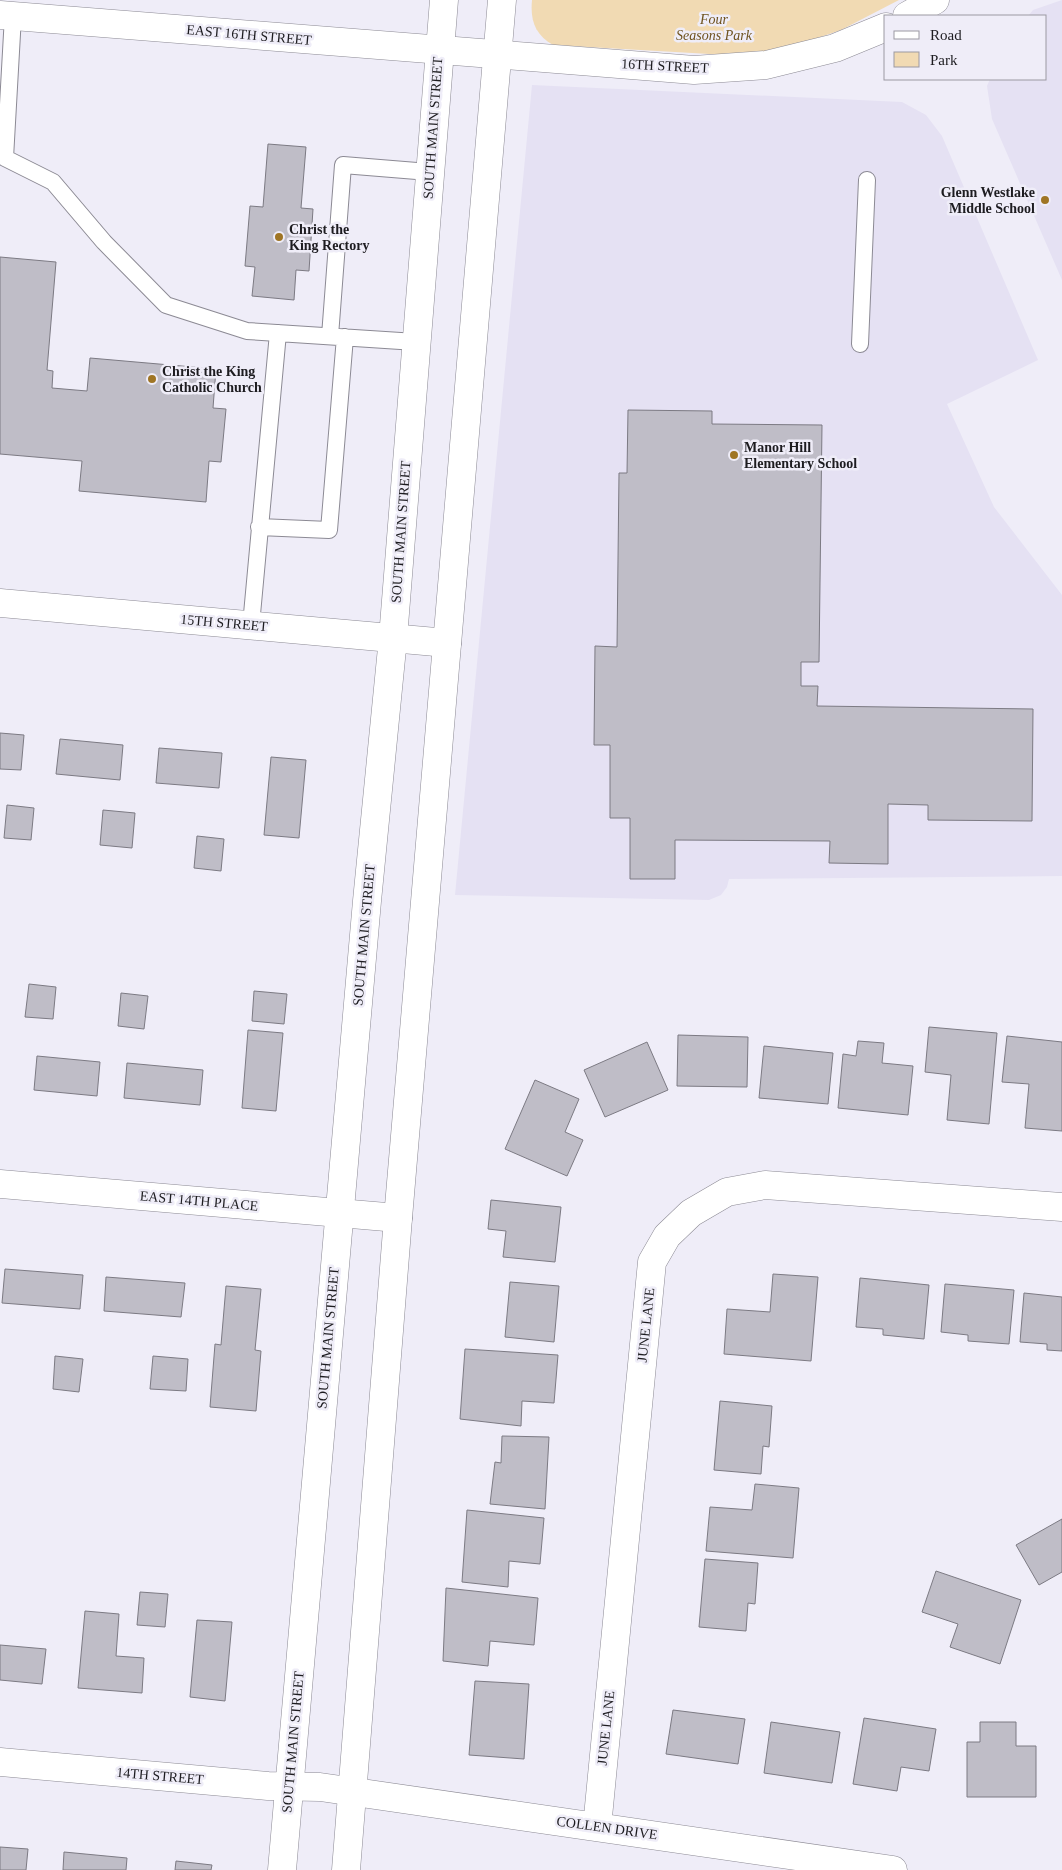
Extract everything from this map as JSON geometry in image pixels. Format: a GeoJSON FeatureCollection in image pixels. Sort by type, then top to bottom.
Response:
{"type":"FeatureCollection","features":[{"type":"Feature","properties":{"kind":"street","name":"SOUTH MAIN STREET"},"geometry":{"type":"LineString","coordinates":[[282,1870],[339,1213],[393,638],[444,0]]}},
{"type":"Feature","properties":{"kind":"street"},"geometry":{"type":"LineString","coordinates":[[346,1870],[398,1218],[502,0]]}},
{"type":"Feature","properties":{"kind":"street"},"geometry":{"type":"LineString","coordinates":[[909,15],[935,0]]}},
{"type":"Feature","properties":{"kind":"street","name":"EAST 16TH STREET"},"geometry":{"type":"LineString","coordinates":[[9,10],[498,55]]}},
{"type":"Feature","properties":{"kind":"street","name":"16TH STREET"},"geometry":{"type":"LineString","coordinates":[[498,55],[703,70],[766,65],[835,48],[884,28]]}},
{"type":"Feature","properties":{"kind":"street","name":"15TH STREET"},"geometry":{"type":"LineString","coordinates":[[0,604],[447,643]]}},
{"type":"Feature","properties":{"kind":"street","name":"EAST 14TH PLACE"},"geometry":{"type":"LineString","coordinates":[[0,1184],[398,1218]]}},
{"type":"Feature","properties":{"kind":"street","name":"JUNE LANE"},"geometry":{"type":"LineString","coordinates":[[597,1827],[652,1262],[667,1236],[691,1213],[727,1192],[765,1185],[1062,1207]]}},
{"type":"Feature","properties":{"kind":"street","name":"14TH STREET"},"geometry":{"type":"LineString","coordinates":[[0,1762],[289,1788],[320,1788]]}},
{"type":"Feature","properties":{"kind":"street","name":"COLLEN DRIVE"},"geometry":{"type":"LineString","coordinates":[[320,1788],[597,1827],[765,1861],[894,1870]]}},
{"type":"Feature","properties":{"kind":"lane"},"geometry":{"type":"LineString","coordinates":[[9,10],[3,158],[53,182],[104,242],[166,305],[247,331],[416,342]]}},
{"type":"Feature","properties":{"kind":"lane"},"geometry":{"type":"LineString","coordinates":[[259,527],[329,530],[344,165],[429,172]]}},
{"type":"Feature","properties":{"kind":"lane"},"geometry":{"type":"LineString","coordinates":[[860,344],[867,180]]}},
{"type":"Feature","properties":{"kind":"lane"},"geometry":{"type":"LineString","coordinates":[[251,625],[278,332]]}},
{"type":"Feature","properties":{"kind":"shaded area","name":"Glenn Westlake Middle School"},"geometry":{"type":"Polygon","coordinates":[[[1062,0],[1062,280],[992,119],[987,86],[990,80],[1047,80],[1047,15],[1029,15],[1033,10],[1062,0]]]}},
{"type":"Feature","properties":{"kind":"shaded area","name":"Manor Hill Elementary School"},"geometry":{"type":"Polygon","coordinates":[[[532,85],[902,102],[926,115],[942,136],[1038,360],[947,404],[994,507],[1062,595],[1062,876],[729,879],[727,887],[721,895],[709,900],[455,895],[532,85]]]}},
{"type":"Feature","properties":{"kind":"green space","name":"Four Seasons Park"},"geometry":{"type":"Polygon","coordinates":[[[532,0],[899,0],[841,30],[797,45],[759,53],[727,55],[553,45],[542,37],[535,26],[532,14],[532,0]]]}},
{"type":"Feature","properties":{"kind":"building","name":"Christ the King Rectory"},"geometry":{"type":"Polygon","coordinates":[[[268,144],[306,147],[301,208],[313,209],[309,271],[296,270],[294,300],[252,296],[255,267],[245,266],[250,206],[263,207],[268,144]]]}},
{"type":"Feature","properties":{"kind":"building","name":"Christ the King Catholic Church"},"geometry":{"type":"Polygon","coordinates":[[[0,257],[56,262],[47,370],[53,371],[52,388],[87,391],[90,358],[216,369],[213,408],[226,409],[221,462],[209,461],[206,502],[79,491],[82,461],[0,454],[0,257]]]}},
{"type":"Feature","properties":{"kind":"building","name":"Manor Hill Elementary School"},"geometry":{"type":"Polygon","coordinates":[[[628,410],[712,411],[712,424],[822,425],[819,662],[801,662],[801,686],[818,686],[817,706],[1033,709],[1032,821],[928,820],[928,805],[888,804],[888,864],[829,863],[830,841],[675,840],[675,879],[630,879],[630,818],[610,818],[610,745],[594,745],[595,646],[617,647],[619,473],[627,473],[628,410]]]}},
{"type":"Feature","properties":{"kind":"building"},"geometry":{"type":"Polygon","coordinates":[[[0,733],[24,735],[21,770],[0,769],[0,733]]]}},
{"type":"Feature","properties":{"kind":"building"},"geometry":{"type":"Polygon","coordinates":[[[60,739],[123,745],[120,780],[56,774],[60,739]]]}},
{"type":"Feature","properties":{"kind":"building"},"geometry":{"type":"Polygon","coordinates":[[[159,748],[222,753],[219,788],[156,783],[159,748]]]}},
{"type":"Feature","properties":{"kind":"building"},"geometry":{"type":"Polygon","coordinates":[[[271,757],[306,760],[299,838],[264,835],[271,757]]]}},
{"type":"Feature","properties":{"kind":"building"},"geometry":{"type":"Polygon","coordinates":[[[7,805],[34,808],[31,840],[4,838],[7,805]]]}},
{"type":"Feature","properties":{"kind":"building"},"geometry":{"type":"Polygon","coordinates":[[[103,810],[135,813],[132,848],[100,845],[103,810]]]}},
{"type":"Feature","properties":{"kind":"building"},"geometry":{"type":"Polygon","coordinates":[[[197,836],[224,839],[221,871],[194,868],[197,836]]]}},
{"type":"Feature","properties":{"kind":"building"},"geometry":{"type":"Polygon","coordinates":[[[29,984],[56,987],[53,1019],[25,1017],[29,984]]]}},
{"type":"Feature","properties":{"kind":"building"},"geometry":{"type":"Polygon","coordinates":[[[254,991],[287,994],[284,1024],[252,1021],[254,991]]]}},
{"type":"Feature","properties":{"kind":"building"},"geometry":{"type":"Polygon","coordinates":[[[121,993],[148,996],[144,1029],[118,1026],[121,993]]]}},
{"type":"Feature","properties":{"kind":"building"},"geometry":{"type":"Polygon","coordinates":[[[929,1027],[997,1033],[989,1124],[947,1120],[951,1075],[925,1072],[929,1027]]]}},
{"type":"Feature","properties":{"kind":"building"},"geometry":{"type":"Polygon","coordinates":[[[248,1030],[283,1033],[276,1111],[242,1108],[248,1030]]]}},
{"type":"Feature","properties":{"kind":"building"},"geometry":{"type":"Polygon","coordinates":[[[678,1035],[748,1037],[747,1087],[677,1086],[678,1035]]]}},
{"type":"Feature","properties":{"kind":"building"},"geometry":{"type":"Polygon","coordinates":[[[1007,1036],[1062,1042],[1062,1131],[1025,1128],[1029,1084],[1002,1082],[1007,1036]]]}},
{"type":"Feature","properties":{"kind":"building"},"geometry":{"type":"Polygon","coordinates":[[[858,1041],[884,1043],[882,1063],[913,1066],[908,1115],[838,1108],[843,1054],[856,1056],[858,1041]]]}},
{"type":"Feature","properties":{"kind":"building"},"geometry":{"type":"Polygon","coordinates":[[[647,1042],[668,1090],[605,1117],[584,1070],[647,1042]]]}},
{"type":"Feature","properties":{"kind":"building"},"geometry":{"type":"Polygon","coordinates":[[[764,1046],[833,1053],[828,1104],[759,1098],[764,1046]]]}},
{"type":"Feature","properties":{"kind":"building"},"geometry":{"type":"Polygon","coordinates":[[[37,1056],[100,1062],[97,1096],[34,1090],[37,1056]]]}},
{"type":"Feature","properties":{"kind":"building"},"geometry":{"type":"Polygon","coordinates":[[[127,1063],[203,1070],[200,1105],[124,1098],[127,1063]]]}},
{"type":"Feature","properties":{"kind":"building"},"geometry":{"type":"Polygon","coordinates":[[[535,1080],[579,1099],[565,1132],[583,1140],[567,1176],[505,1149],[535,1080]]]}},
{"type":"Feature","properties":{"kind":"building"},"geometry":{"type":"Polygon","coordinates":[[[491,1200],[561,1207],[555,1262],[503,1257],[506,1231],[488,1229],[491,1200]]]}},
{"type":"Feature","properties":{"kind":"building"},"geometry":{"type":"Polygon","coordinates":[[[5,1269],[83,1275],[80,1309],[2,1303],[5,1269]]]}},
{"type":"Feature","properties":{"kind":"building"},"geometry":{"type":"Polygon","coordinates":[[[773,1274],[818,1277],[811,1361],[724,1354],[727,1309],[770,1312],[773,1274]]]}},
{"type":"Feature","properties":{"kind":"building"},"geometry":{"type":"Polygon","coordinates":[[[106,1277],[185,1283],[181,1317],[104,1311],[106,1277]]]}},
{"type":"Feature","properties":{"kind":"building"},"geometry":{"type":"Polygon","coordinates":[[[860,1278],[929,1285],[924,1339],[883,1335],[883,1329],[856,1327],[860,1278]]]}},
{"type":"Feature","properties":{"kind":"building"},"geometry":{"type":"Polygon","coordinates":[[[510,1282],[559,1286],[554,1342],[505,1337],[510,1282]]]}},
{"type":"Feature","properties":{"kind":"building"},"geometry":{"type":"Polygon","coordinates":[[[945,1284],[1014,1290],[1009,1344],[968,1341],[968,1335],[941,1332],[945,1284]]]}},
{"type":"Feature","properties":{"kind":"building"},"geometry":{"type":"Polygon","coordinates":[[[226,1286],[261,1289],[255,1350],[261,1351],[256,1411],[210,1407],[215,1344],[221,1345],[226,1286]]]}},
{"type":"Feature","properties":{"kind":"building"},"geometry":{"type":"Polygon","coordinates":[[[1024,1293],[1062,1297],[1062,1351],[1047,1350],[1047,1344],[1020,1342],[1024,1293]]]}},
{"type":"Feature","properties":{"kind":"building"},"geometry":{"type":"Polygon","coordinates":[[[465,1349],[558,1355],[554,1403],[522,1401],[521,1426],[460,1419],[465,1349]]]}},
{"type":"Feature","properties":{"kind":"building"},"geometry":{"type":"Polygon","coordinates":[[[55,1356],[83,1359],[79,1392],[53,1389],[55,1356]]]}},
{"type":"Feature","properties":{"kind":"building"},"geometry":{"type":"Polygon","coordinates":[[[153,1356],[188,1359],[186,1391],[150,1389],[153,1356]]]}},
{"type":"Feature","properties":{"kind":"building"},"geometry":{"type":"Polygon","coordinates":[[[720,1401],[772,1406],[769,1447],[763,1446],[761,1474],[714,1470],[720,1401]]]}},
{"type":"Feature","properties":{"kind":"building"},"geometry":{"type":"Polygon","coordinates":[[[502,1436],[549,1437],[545,1509],[490,1504],[495,1462],[501,1463],[502,1436]]]}},
{"type":"Feature","properties":{"kind":"building"},"geometry":{"type":"Polygon","coordinates":[[[755,1484],[799,1488],[793,1558],[706,1551],[710,1507],[752,1510],[755,1484]]]}},
{"type":"Feature","properties":{"kind":"building"},"geometry":{"type":"Polygon","coordinates":[[[467,1510],[544,1518],[540,1564],[509,1561],[508,1587],[462,1582],[467,1510]]]}},
{"type":"Feature","properties":{"kind":"building"},"geometry":{"type":"Polygon","coordinates":[[[1062,1519],[1062,1572],[1039,1585],[1016,1545],[1062,1519]]]}},
{"type":"Feature","properties":{"kind":"building"},"geometry":{"type":"Polygon","coordinates":[[[705,1559],[758,1563],[755,1604],[748,1603],[746,1631],[699,1627],[705,1559]]]}},
{"type":"Feature","properties":{"kind":"building"},"geometry":{"type":"Polygon","coordinates":[[[936,1571],[1021,1600],[1000,1664],[950,1647],[958,1624],[922,1612],[936,1571]]]}},
{"type":"Feature","properties":{"kind":"building"},"geometry":{"type":"Polygon","coordinates":[[[446,1588],[538,1598],[534,1645],[490,1641],[488,1666],[443,1661],[446,1588]]]}},
{"type":"Feature","properties":{"kind":"building"},"geometry":{"type":"Polygon","coordinates":[[[140,1592],[168,1594],[165,1627],[137,1625],[140,1592]]]}},
{"type":"Feature","properties":{"kind":"building"},"geometry":{"type":"Polygon","coordinates":[[[85,1611],[119,1614],[116,1656],[144,1658],[142,1693],[78,1688],[85,1611]]]}},
{"type":"Feature","properties":{"kind":"building"},"geometry":{"type":"Polygon","coordinates":[[[197,1620],[232,1622],[225,1701],[190,1697],[197,1620]]]}},
{"type":"Feature","properties":{"kind":"building"},"geometry":{"type":"Polygon","coordinates":[[[0,1645],[46,1649],[42,1684],[0,1680],[0,1645]]]}},
{"type":"Feature","properties":{"kind":"building"},"geometry":{"type":"Polygon","coordinates":[[[475,1681],[529,1684],[524,1759],[469,1755],[475,1681]]]}},
{"type":"Feature","properties":{"kind":"building"},"geometry":{"type":"Polygon","coordinates":[[[673,1710],[745,1719],[738,1764],[666,1754],[673,1710]]]}},
{"type":"Feature","properties":{"kind":"building"},"geometry":{"type":"Polygon","coordinates":[[[864,1718],[936,1729],[929,1771],[901,1767],[897,1791],[853,1784],[864,1718]]]}},
{"type":"Feature","properties":{"kind":"building"},"geometry":{"type":"Polygon","coordinates":[[[771,1722],[840,1732],[832,1783],[764,1773],[771,1722]]]}},
{"type":"Feature","properties":{"kind":"building"},"geometry":{"type":"Polygon","coordinates":[[[980,1722],[1016,1722],[1016,1746],[1036,1746],[1036,1797],[967,1797],[967,1742],[980,1742],[980,1722]]]}},
{"type":"Feature","properties":{"kind":"building"},"geometry":{"type":"Polygon","coordinates":[[[0,1847],[28,1849],[26,1870],[0,1870],[0,1847]]]}},
{"type":"Feature","properties":{"kind":"building"},"geometry":{"type":"Polygon","coordinates":[[[64,1852],[127,1858],[126,1870],[63,1870],[64,1852]]]}},
{"type":"Feature","properties":{"kind":"building"},"geometry":{"type":"Polygon","coordinates":[[[176,1861],[212,1865],[211,1870],[175,1870],[176,1861]]]}},
{"type":"Feature","properties":{"kind":"place","name":"Glenn Westlake Middle School"},"geometry":{"type":"Point","coordinates":[1045,200]}},
{"type":"Feature","properties":{"kind":"place","name":"Christ the King Rectory"},"geometry":{"type":"Point","coordinates":[279,237]}},
{"type":"Feature","properties":{"kind":"place","name":"Christ the King Catholic Church"},"geometry":{"type":"Point","coordinates":[152,379]}},
{"type":"Feature","properties":{"kind":"place","name":"Manor Hill Elementary School"},"geometry":{"type":"Point","coordinates":[734,455]}}]}
